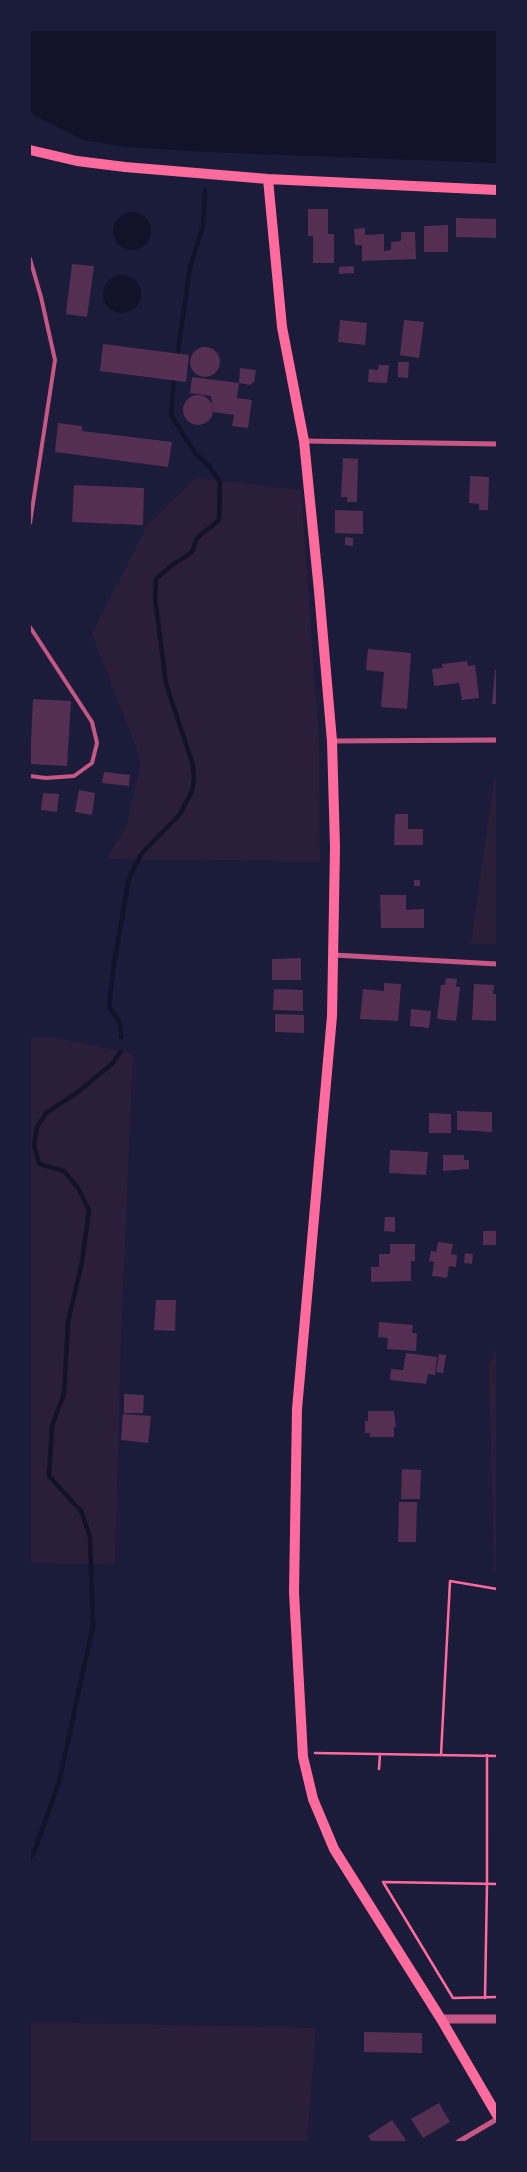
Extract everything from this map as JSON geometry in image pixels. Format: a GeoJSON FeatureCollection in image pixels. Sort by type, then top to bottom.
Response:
{"type":"FeatureCollection","features":[{"type":"Feature","properties":{"kind":"main road"},"geometry":{"type":"LineString","coordinates":[[30,150],[78,161],[125,167],[268,179],[497,190]]}},
{"type":"Feature","properties":{"kind":"main road"},"geometry":{"type":"LineString","coordinates":[[268,179],[282,327],[304,441],[332,741],[335,886],[332,1016],[298,1384],[294,1568],[303,1752],[313,1799],[334,1849],[441,2019],[497,2115]]}},
{"type":"Feature","properties":{"kind":"street"},"geometry":{"type":"LineString","coordinates":[[304,441],[497,444]]}},
{"type":"Feature","properties":{"kind":"street"},"geometry":{"type":"LineString","coordinates":[[332,741],[497,740]]}},
{"type":"Feature","properties":{"kind":"street"},"geometry":{"type":"LineString","coordinates":[[334,955],[497,964]]}},
{"type":"Feature","properties":{"kind":"street"},"geometry":{"type":"LineString","coordinates":[[441,2019],[497,2019]]}},
{"type":"Feature","properties":{"kind":"street"},"geometry":{"type":"LineString","coordinates":[[458,2142],[497,2119]]}},
{"type":"Feature","properties":{"kind":"lane"},"geometry":{"type":"LineString","coordinates":[[30,259],[55,360],[30,523]]}},
{"type":"Feature","properties":{"kind":"lane"},"geometry":{"type":"LineString","coordinates":[[30,628],[92,722],[97,743],[92,763],[74,776],[46,778],[30,776]]}},
{"type":"Feature","properties":{"kind":"path"},"geometry":{"type":"LineString","coordinates":[[441,1755],[450,1581],[497,1589]]}},
{"type":"Feature","properties":{"kind":"path"},"geometry":{"type":"LineString","coordinates":[[303,1752],[497,1756]]}},
{"type":"Feature","properties":{"kind":"path"},"geometry":{"type":"LineString","coordinates":[[379,1769],[380,1754]]}},
{"type":"Feature","properties":{"kind":"path"},"geometry":{"type":"LineString","coordinates":[[484,1998],[487,1884],[487,1755]]}},
{"type":"Feature","properties":{"kind":"path"},"geometry":{"type":"LineString","coordinates":[[497,1884],[382,1882],[453,1998],[497,1998]]}},
{"type":"Feature","properties":{"kind":"shaded area"},"geometry":{"type":"Polygon","coordinates":[[[30,30],[497,30],[497,163],[206,152],[126,147],[83,140],[35,116],[30,111],[30,30]]]}},
{"type":"Feature","properties":{"kind":"shaded area"},"geometry":{"type":"Polygon","coordinates":[[[132,212],[146,217],[151,231],[146,245],[132,250],[118,245],[113,231],[118,217],[132,212]]]}},
{"type":"Feature","properties":{"kind":"shaded area"},"geometry":{"type":"Polygon","coordinates":[[[122,275],[136,280],[141,294],[136,308],[122,313],[108,308],[103,294],[108,280],[122,275]]]}},
{"type":"Feature","properties":{"kind":"shaded area"},"geometry":{"type":"Polygon","coordinates":[[[196,478],[301,490],[319,740],[320,861],[106,859],[127,825],[141,760],[92,634],[148,524],[196,478]]]}},
{"type":"Feature","properties":{"kind":"shaded area"},"geometry":{"type":"Polygon","coordinates":[[[494,779],[497,779],[497,944],[471,944],[494,779]]]}},
{"type":"Feature","properties":{"kind":"shaded area"},"geometry":{"type":"Polygon","coordinates":[[[30,1037],[59,1038],[133,1054],[121,1340],[115,1564],[30,1563],[30,1037]]]}},
{"type":"Feature","properties":{"kind":"shaded area"},"geometry":{"type":"Polygon","coordinates":[[[497,1346],[497,1571],[494,1571],[489,1366],[497,1346]]]}},
{"type":"Feature","properties":{"kind":"shaded area"},"geometry":{"type":"Polygon","coordinates":[[[30,2022],[316,2028],[307,2142],[30,2142],[30,2022]]]}},
{"type":"Feature","properties":{"kind":"building"},"geometry":{"type":"Polygon","coordinates":[[[308,209],[328,209],[328,234],[334,234],[334,263],[313,263],[313,236],[308,236],[308,209]]]}},
{"type":"Feature","properties":{"kind":"building"},"geometry":{"type":"Polygon","coordinates":[[[456,218],[497,219],[497,238],[456,237],[456,218]]]}},
{"type":"Feature","properties":{"kind":"building"},"geometry":{"type":"Polygon","coordinates":[[[448,225],[448,252],[424,252],[424,226],[448,225]]]}},
{"type":"Feature","properties":{"kind":"building"},"geometry":{"type":"Polygon","coordinates":[[[365,228],[365,235],[384,234],[384,251],[391,250],[391,242],[401,241],[401,232],[415,232],[416,259],[362,261],[362,245],[355,245],[354,229],[365,228]]]}},
{"type":"Feature","properties":{"kind":"building"},"geometry":{"type":"Polygon","coordinates":[[[72,264],[94,266],[87,317],[66,314],[72,264]]]}},
{"type":"Feature","properties":{"kind":"building"},"geometry":{"type":"Polygon","coordinates":[[[354,266],[354,273],[339,274],[339,267],[354,266]]]}},
{"type":"Feature","properties":{"kind":"building"},"geometry":{"type":"Polygon","coordinates":[[[340,320],[367,323],[365,345],[338,342],[340,320]]]}},
{"type":"Feature","properties":{"kind":"building"},"geometry":{"type":"Polygon","coordinates":[[[404,320],[424,322],[419,358],[400,355],[404,320]]]}},
{"type":"Feature","properties":{"kind":"building"},"geometry":{"type":"Polygon","coordinates":[[[103,344],[189,355],[186,382],[100,371],[103,344]]]}},
{"type":"Feature","properties":{"kind":"building"},"geometry":{"type":"Polygon","coordinates":[[[205,347],[211,348],[219,356],[219,368],[211,376],[205,377],[199,376],[191,368],[190,362],[191,356],[199,348],[205,347]]]}},
{"type":"Feature","properties":{"kind":"building"},"geometry":{"type":"Polygon","coordinates":[[[398,362],[409,362],[408,378],[398,377],[398,362]]]}},
{"type":"Feature","properties":{"kind":"building"},"geometry":{"type":"Polygon","coordinates":[[[379,365],[389,365],[387,383],[368,382],[369,369],[378,370],[379,365]]]}},
{"type":"Feature","properties":{"kind":"building"},"geometry":{"type":"Polygon","coordinates":[[[240,368],[256,370],[254,382],[250,385],[239,383],[240,368]]]}},
{"type":"Feature","properties":{"kind":"building"},"geometry":{"type":"Polygon","coordinates":[[[192,377],[239,383],[237,398],[252,400],[248,428],[232,426],[234,415],[213,412],[211,396],[190,393],[192,377]]]}},
{"type":"Feature","properties":{"kind":"building"},"geometry":{"type":"Polygon","coordinates":[[[198,395],[204,396],[212,404],[212,416],[204,424],[198,425],[192,424],[184,416],[183,410],[184,404],[192,396],[198,395]]]}},
{"type":"Feature","properties":{"kind":"building"},"geometry":{"type":"Polygon","coordinates":[[[58,423],[82,426],[82,431],[172,442],[168,467],[55,452],[58,423]]]}},
{"type":"Feature","properties":{"kind":"building"},"geometry":{"type":"Polygon","coordinates":[[[343,458],[358,459],[357,502],[347,502],[347,497],[341,497],[343,458]]]}},
{"type":"Feature","properties":{"kind":"building"},"geometry":{"type":"Polygon","coordinates":[[[470,476],[489,477],[488,510],[479,510],[479,504],[469,503],[470,476]]]}},
{"type":"Feature","properties":{"kind":"building"},"geometry":{"type":"Polygon","coordinates":[[[74,485],[144,488],[143,525],[72,522],[74,485]]]}},
{"type":"Feature","properties":{"kind":"building"},"geometry":{"type":"Polygon","coordinates":[[[335,510],[363,511],[363,534],[335,533],[335,510]]]}},
{"type":"Feature","properties":{"kind":"building"},"geometry":{"type":"Polygon","coordinates":[[[345,537],[353,538],[353,546],[345,545],[345,537]]]}},
{"type":"Feature","properties":{"kind":"building"},"geometry":{"type":"Polygon","coordinates":[[[368,649],[411,653],[407,709],[381,707],[384,672],[366,670],[368,649]]]}},
{"type":"Feature","properties":{"kind":"building"},"geometry":{"type":"Polygon","coordinates":[[[467,661],[468,666],[475,665],[479,698],[462,700],[459,683],[434,686],[432,669],[443,668],[442,664],[467,661]]]}},
{"type":"Feature","properties":{"kind":"building"},"geometry":{"type":"Polygon","coordinates":[[[495,670],[497,670],[497,704],[492,704],[495,670]]]}},
{"type":"Feature","properties":{"kind":"building"},"geometry":{"type":"Polygon","coordinates":[[[33,699],[71,701],[67,766],[30,764],[33,699]]]}},
{"type":"Feature","properties":{"kind":"building"},"geometry":{"type":"Polygon","coordinates":[[[104,772],[130,775],[129,786],[102,783],[104,772]]]}},
{"type":"Feature","properties":{"kind":"building"},"geometry":{"type":"Polygon","coordinates":[[[79,790],[95,793],[92,815],[75,812],[79,790]]]}},
{"type":"Feature","properties":{"kind":"building"},"geometry":{"type":"Polygon","coordinates":[[[43,793],[59,794],[57,812],[41,810],[43,793]]]}},
{"type":"Feature","properties":{"kind":"building"},"geometry":{"type":"Polygon","coordinates":[[[395,814],[408,814],[408,829],[423,829],[423,845],[394,845],[395,814]]]}},
{"type":"Feature","properties":{"kind":"building"},"geometry":{"type":"Polygon","coordinates":[[[414,880],[420,880],[420,886],[414,886],[414,880]]]}},
{"type":"Feature","properties":{"kind":"building"},"geometry":{"type":"Polygon","coordinates":[[[380,895],[406,895],[406,910],[424,909],[424,928],[381,928],[380,895]]]}},
{"type":"Feature","properties":{"kind":"building"},"geometry":{"type":"Polygon","coordinates":[[[301,958],[301,980],[272,980],[272,959],[301,958]]]}},
{"type":"Feature","properties":{"kind":"building"},"geometry":{"type":"Polygon","coordinates":[[[446,978],[457,979],[456,987],[460,987],[456,1021],[437,1019],[441,985],[445,985],[446,978]]]}},
{"type":"Feature","properties":{"kind":"building"},"geometry":{"type":"Polygon","coordinates":[[[384,983],[401,984],[398,1021],[360,1019],[363,989],[384,991],[384,983]]]}},
{"type":"Feature","properties":{"kind":"building"},"geometry":{"type":"Polygon","coordinates":[[[474,984],[494,985],[493,994],[497,994],[497,1021],[472,1020],[474,984]]]}},
{"type":"Feature","properties":{"kind":"building"},"geometry":{"type":"Polygon","coordinates":[[[274,989],[303,990],[303,1011],[273,1010],[274,989]]]}},
{"type":"Feature","properties":{"kind":"building"},"geometry":{"type":"Polygon","coordinates":[[[411,1009],[431,1011],[429,1028],[410,1026],[411,1009]]]}},
{"type":"Feature","properties":{"kind":"building"},"geometry":{"type":"Polygon","coordinates":[[[275,1014],[304,1015],[304,1033],[275,1032],[275,1014]]]}},
{"type":"Feature","properties":{"kind":"building"},"geometry":{"type":"Polygon","coordinates":[[[457,1111],[492,1112],[492,1132],[457,1130],[457,1111]]]}},
{"type":"Feature","properties":{"kind":"building"},"geometry":{"type":"Polygon","coordinates":[[[429,1113],[451,1114],[451,1133],[429,1133],[429,1113]]]}},
{"type":"Feature","properties":{"kind":"building"},"geometry":{"type":"Polygon","coordinates":[[[390,1150],[428,1152],[426,1175],[389,1173],[390,1150]]]}},
{"type":"Feature","properties":{"kind":"building"},"geometry":{"type":"Polygon","coordinates":[[[443,1155],[464,1155],[464,1160],[469,1160],[469,1169],[443,1171],[443,1155]]]}},
{"type":"Feature","properties":{"kind":"building"},"geometry":{"type":"Polygon","coordinates":[[[385,1217],[395,1217],[395,1232],[384,1231],[385,1217]]]}},
{"type":"Feature","properties":{"kind":"building"},"geometry":{"type":"Polygon","coordinates":[[[483,1231],[497,1231],[497,1245],[483,1245],[483,1231]]]}},
{"type":"Feature","properties":{"kind":"building"},"geometry":{"type":"Polygon","coordinates":[[[438,1242],[453,1244],[451,1254],[457,1255],[456,1267],[449,1266],[447,1278],[432,1276],[434,1262],[429,1261],[431,1251],[436,1252],[438,1242]]]}},
{"type":"Feature","properties":{"kind":"building"},"geometry":{"type":"Polygon","coordinates":[[[390,1244],[415,1244],[415,1261],[411,1261],[411,1281],[371,1282],[371,1267],[379,1267],[379,1254],[390,1254],[390,1244]]]}},
{"type":"Feature","properties":{"kind":"building"},"geometry":{"type":"Polygon","coordinates":[[[465,1253],[473,1254],[472,1264],[464,1263],[465,1253]]]}},
{"type":"Feature","properties":{"kind":"building"},"geometry":{"type":"Polygon","coordinates":[[[156,1300],[176,1300],[175,1331],[154,1330],[156,1300]]]}},
{"type":"Feature","properties":{"kind":"building"},"geometry":{"type":"Polygon","coordinates":[[[379,1322],[413,1325],[412,1333],[417,1333],[416,1351],[387,1349],[388,1338],[378,1337],[379,1322]]]}},
{"type":"Feature","properties":{"kind":"building"},"geometry":{"type":"Polygon","coordinates":[[[406,1353],[437,1357],[435,1375],[428,1374],[426,1384],[390,1380],[391,1369],[403,1370],[406,1353]]]}},
{"type":"Feature","properties":{"kind":"building"},"geometry":{"type":"Polygon","coordinates":[[[439,1354],[446,1355],[443,1373],[436,1372],[439,1354]]]}},
{"type":"Feature","properties":{"kind":"building"},"geometry":{"type":"Polygon","coordinates":[[[124,1394],[144,1395],[143,1413],[124,1413],[124,1394]]]}},
{"type":"Feature","properties":{"kind":"building"},"geometry":{"type":"Polygon","coordinates":[[[368,1411],[394,1411],[396,1427],[394,1427],[394,1437],[370,1437],[370,1433],[365,1433],[365,1421],[368,1421],[368,1411]]]}},
{"type":"Feature","properties":{"kind":"building"},"geometry":{"type":"Polygon","coordinates":[[[123,1414],[151,1416],[148,1443],[121,1440],[123,1414]]]}},
{"type":"Feature","properties":{"kind":"building"},"geometry":{"type":"Polygon","coordinates":[[[402,1469],[421,1470],[420,1499],[401,1499],[402,1469]]]}},
{"type":"Feature","properties":{"kind":"building"},"geometry":{"type":"Polygon","coordinates":[[[399,1502],[417,1502],[416,1542],[398,1542],[399,1502]]]}},
{"type":"Feature","properties":{"kind":"building"},"geometry":{"type":"Polygon","coordinates":[[[364,2032],[422,2033],[422,2053],[364,2052],[364,2032]]]}},
{"type":"Feature","properties":{"kind":"building"},"geometry":{"type":"Polygon","coordinates":[[[439,2103],[450,2122],[423,2138],[411,2119],[439,2103]]]}},
{"type":"Feature","properties":{"kind":"building"},"geometry":{"type":"Polygon","coordinates":[[[392,2120],[406,2140],[403,2142],[372,2142],[368,2136],[392,2120]]]}},
{"type":"Feature","properties":{"kind":"waterway"},"geometry":{"type":"LineString","coordinates":[[177,358],[190,267],[203,226],[205,190]]}},
{"type":"Feature","properties":{"kind":"waterway"},"geometry":{"type":"LineString","coordinates":[[121,1037],[120,1023],[109,1007],[113,970],[129,878],[142,853],[180,814],[192,791],[194,779],[193,765],[166,684],[155,598],[156,579],[192,552],[197,538],[219,520],[220,482],[209,466],[195,453],[171,415],[174,376]]}},
{"type":"Feature","properties":{"kind":"waterway"},"geometry":{"type":"LineString","coordinates":[[30,1858],[35,1850],[59,1782],[93,1626],[90,1537],[81,1511],[49,1476],[52,1426],[64,1394],[68,1322],[82,1262],[89,1210],[78,1188],[64,1171],[39,1164],[34,1145],[37,1127],[46,1113],[78,1092],[112,1064],[120,1052]]}}]}
